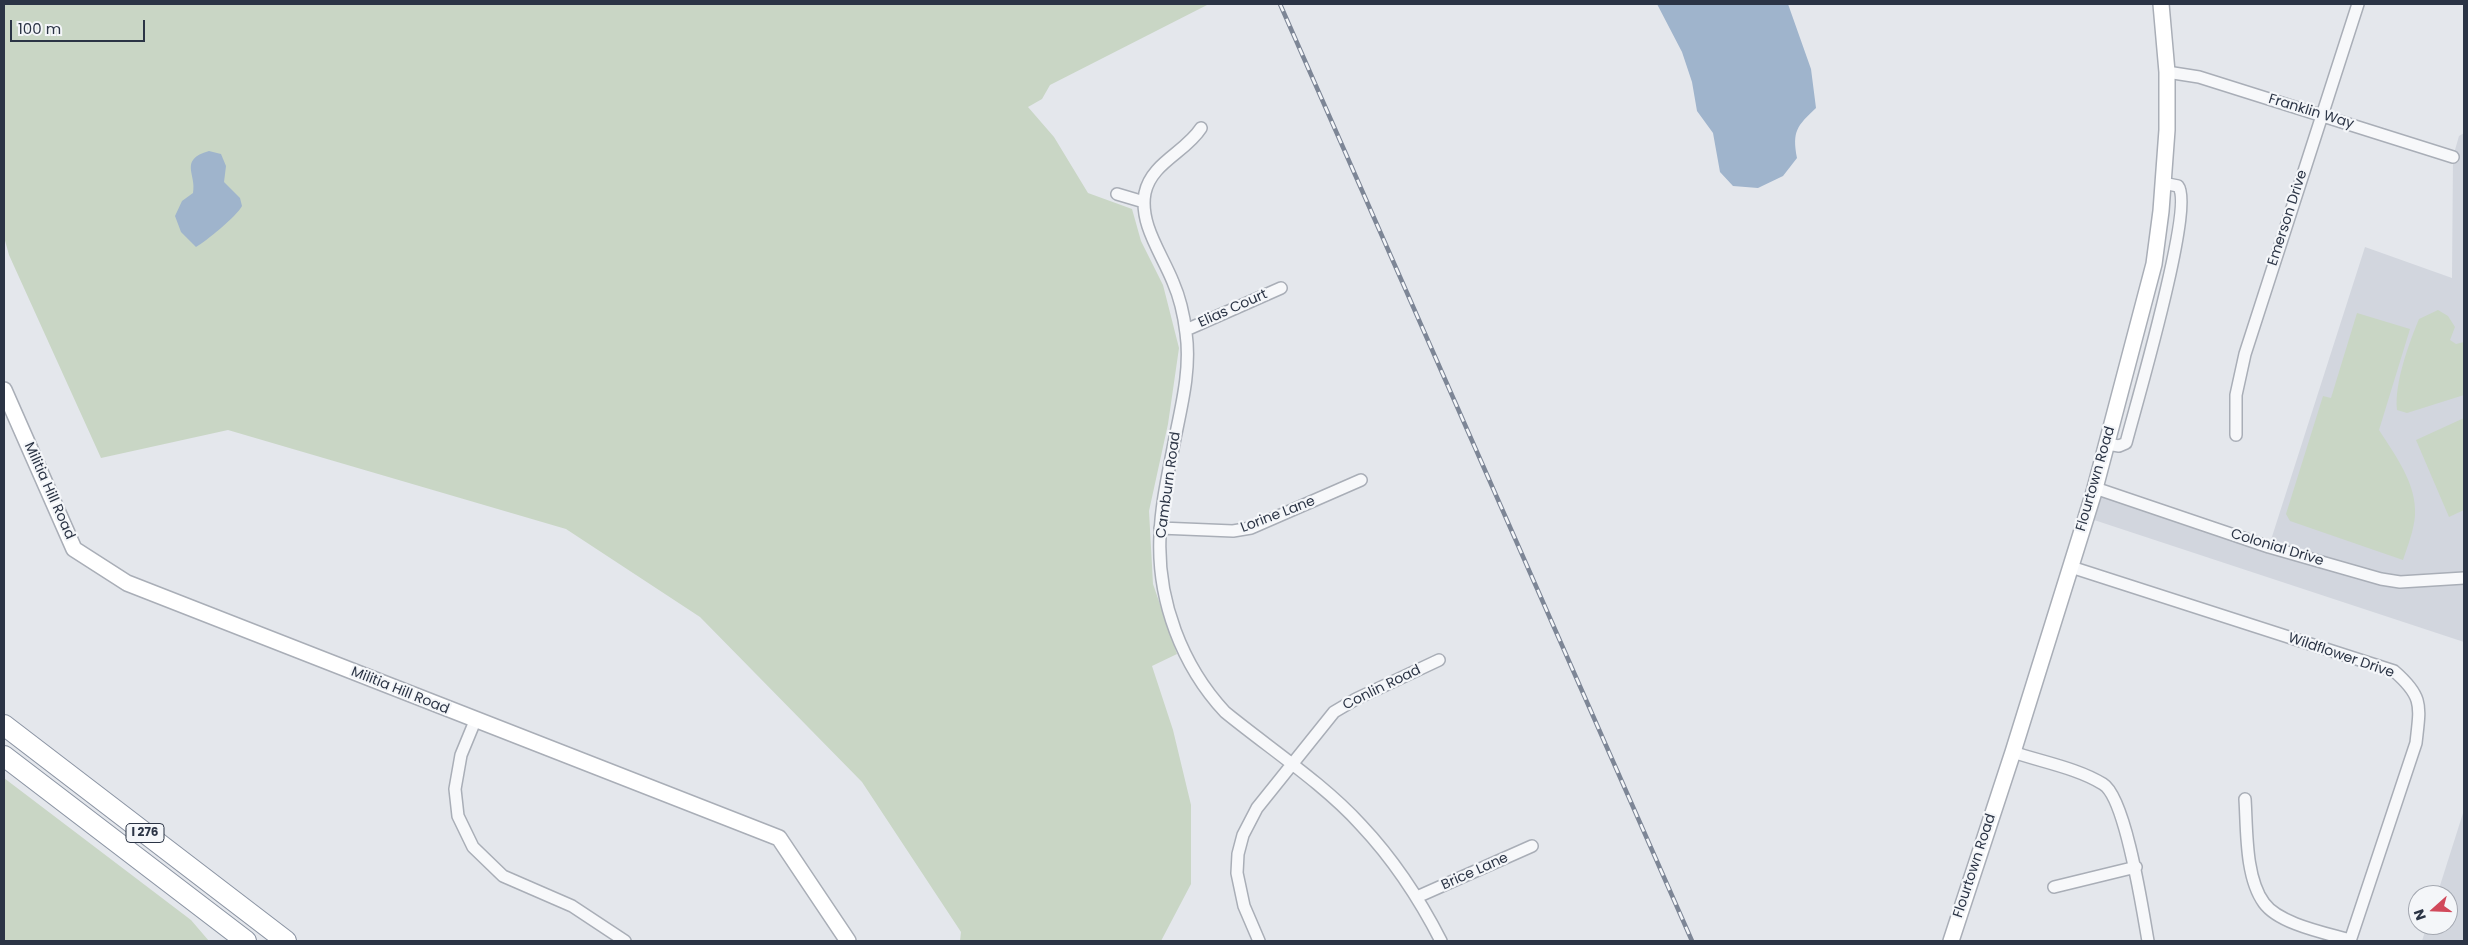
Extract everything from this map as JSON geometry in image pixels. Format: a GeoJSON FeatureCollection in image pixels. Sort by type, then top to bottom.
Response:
{"type":"FeatureCollection","features":[{"type":"Feature","properties":{"kind":"highway","name":"I 276"},"geometry":{"type":"LineString","coordinates":[[4,725],[286,941]]}},
{"type":"Feature","properties":{"kind":"highway","name":"I 276"},"geometry":{"type":"LineString","coordinates":[[4,756],[246,941]]}},
{"type":"Feature","properties":{"kind":"street","name":"Flourtown Road"},"geometry":{"type":"LineString","coordinates":[[1950,941],[2013,752],[2095,488],[2154,264],[2167,130],[2167,72],[2161,4]]}},
{"type":"Feature","properties":{"kind":"street","name":"Emerson Drive"},"geometry":{"type":"LineString","coordinates":[[2236,435],[2237,388],[2245,354],[2358,4]]}},
{"type":"Feature","properties":{"kind":"street","name":"Franklin Way"},"geometry":{"type":"LineString","coordinates":[[2167,72],[2199,77],[2452,157]]}},
{"type":"Feature","properties":{"kind":"street","name":"Camburn Road"},"geometry":{"type":"LineString","coordinates":[[1201,128],[1188,145],[1152,177],[1147,185],[1144,202],[1149,228],[1178,294],[1186,330],[1185,382],[1160,528],[1160,554],[1169,614],[1188,660],[1200,680],[1225,712],[1360,823],[1394,863],[1417,897],[1441,941]]}},
{"type":"Feature","properties":{"kind":"street"},"geometry":{"type":"LineString","coordinates":[[1117,194],[1144,202]]}},
{"type":"Feature","properties":{"kind":"street","name":"Elias Court"},"geometry":{"type":"LineString","coordinates":[[1186,330],[1281,288]]}},
{"type":"Feature","properties":{"kind":"street","name":"Militia Hill Road"},"geometry":{"type":"LineString","coordinates":[[4,390],[74,549],[98,566],[127,583],[475,721],[779,838],[848,941]]}},
{"type":"Feature","properties":{"kind":"street","name":"Lorine Lane"},"geometry":{"type":"LineString","coordinates":[[1160,528],[1233,531],[1250,528],[1361,480]]}},
{"type":"Feature","properties":{"kind":"street","name":"Colonial Drive"},"geometry":{"type":"LineString","coordinates":[[2095,488],[2269,547],[2381,579],[2400,582],[2464,578]]}},
{"type":"Feature","properties":{"kind":"street","name":"Wildflower Drive"},"geometry":{"type":"LineString","coordinates":[[2071,567],[2394,671],[2407,682],[2416,694],[2419,709],[2416,743],[2350,941]]}},
{"type":"Feature","properties":{"kind":"street","name":"Conlin Road"},"geometry":{"type":"LineString","coordinates":[[1259,941],[1239,888],[1237,873],[1238,854],[1243,835],[1257,808],[1334,712],[1356,699],[1439,660]]}},
{"type":"Feature","properties":{"kind":"street"},"geometry":{"type":"LineString","coordinates":[[475,721],[461,755],[455,788],[458,816],[473,847],[503,876],[572,906],[625,941]]}},
{"type":"Feature","properties":{"kind":"street"},"geometry":{"type":"LineString","coordinates":[[2013,752],[2084,775],[2106,785],[2118,808],[2136,867],[2148,941]]}},
{"type":"Feature","properties":{"kind":"street"},"geometry":{"type":"LineString","coordinates":[[2245,798],[2248,856],[2264,903],[2278,915],[2302,926],[2350,941]]}},
{"type":"Feature","properties":{"kind":"street","name":"Brice Lane"},"geometry":{"type":"LineString","coordinates":[[1417,897],[1532,846]]}},
{"type":"Feature","properties":{"kind":"street"},"geometry":{"type":"LineString","coordinates":[[2054,887],[2136,867]]}},
{"type":"Feature","properties":{"kind":"shaded area"},"geometry":{"type":"Polygon","coordinates":[[[2464,133],[2464,642],[2085,517],[2095,488],[2269,546],[2365,247],[2452,278],[2453,157],[2459,136],[2464,133]]]}},
{"type":"Feature","properties":{"kind":"shaded area"},"geometry":{"type":"Polygon","coordinates":[[[2464,810],[2464,941],[2422,941],[2424,935],[2458,935],[2458,885],[2440,885],[2464,810]]]}},
{"type":"Feature","properties":{"kind":"green space"},"geometry":{"type":"Polygon","coordinates":[[[4,4],[1209,4],[1050,85],[1042,99],[1028,107],[1054,137],[1088,193],[1132,209],[1141,241],[1163,285],[1179,348],[1168,424],[1149,511],[1153,584],[1177,654],[1152,666],[1173,730],[1191,805],[1191,884],[1161,941],[960,941],[961,932],[862,782],[700,617],[566,529],[228,430],[101,458],[9,255],[4,237],[4,4]]]}},
{"type":"Feature","properties":{"kind":"green space"},"geometry":{"type":"Polygon","coordinates":[[[2438,310],[2448,316],[2455,327],[2450,340],[2456,344],[2464,342],[2464,395],[2407,413],[2397,410],[2400,376],[2419,319],[2438,310]]]}},
{"type":"Feature","properties":{"kind":"green space"},"geometry":{"type":"Polygon","coordinates":[[[2357,313],[2410,329],[2379,430],[2404,470],[2415,503],[2413,526],[2403,560],[2290,521],[2286,514],[2323,396],[2331,398],[2357,313]]]}},
{"type":"Feature","properties":{"kind":"green space"},"geometry":{"type":"Polygon","coordinates":[[[2464,418],[2464,510],[2449,517],[2416,440],[2464,418]]]}},
{"type":"Feature","properties":{"kind":"green space"},"geometry":{"type":"Polygon","coordinates":[[[4,778],[191,920],[209,941],[4,941],[4,778]]]}},
{"type":"Feature","properties":{"kind":"water"},"geometry":{"type":"Polygon","coordinates":[[[1657,4],[1788,4],[1811,69],[1816,108],[1797,130],[1795,141],[1797,158],[1783,176],[1758,188],[1733,186],[1720,172],[1713,133],[1697,111],[1692,82],[1682,52],[1657,4]]]}},
{"type":"Feature","properties":{"kind":"water"},"geometry":{"type":"Polygon","coordinates":[[[209,151],[221,154],[226,166],[224,182],[240,198],[242,206],[228,222],[196,247],[181,232],[175,216],[182,201],[193,193],[191,163],[200,155],[209,151]]]}},
{"type":"Feature","properties":{"kind":"railway"},"geometry":{"type":"LineString","coordinates":[[1280,4],[1692,941]]}}]}
